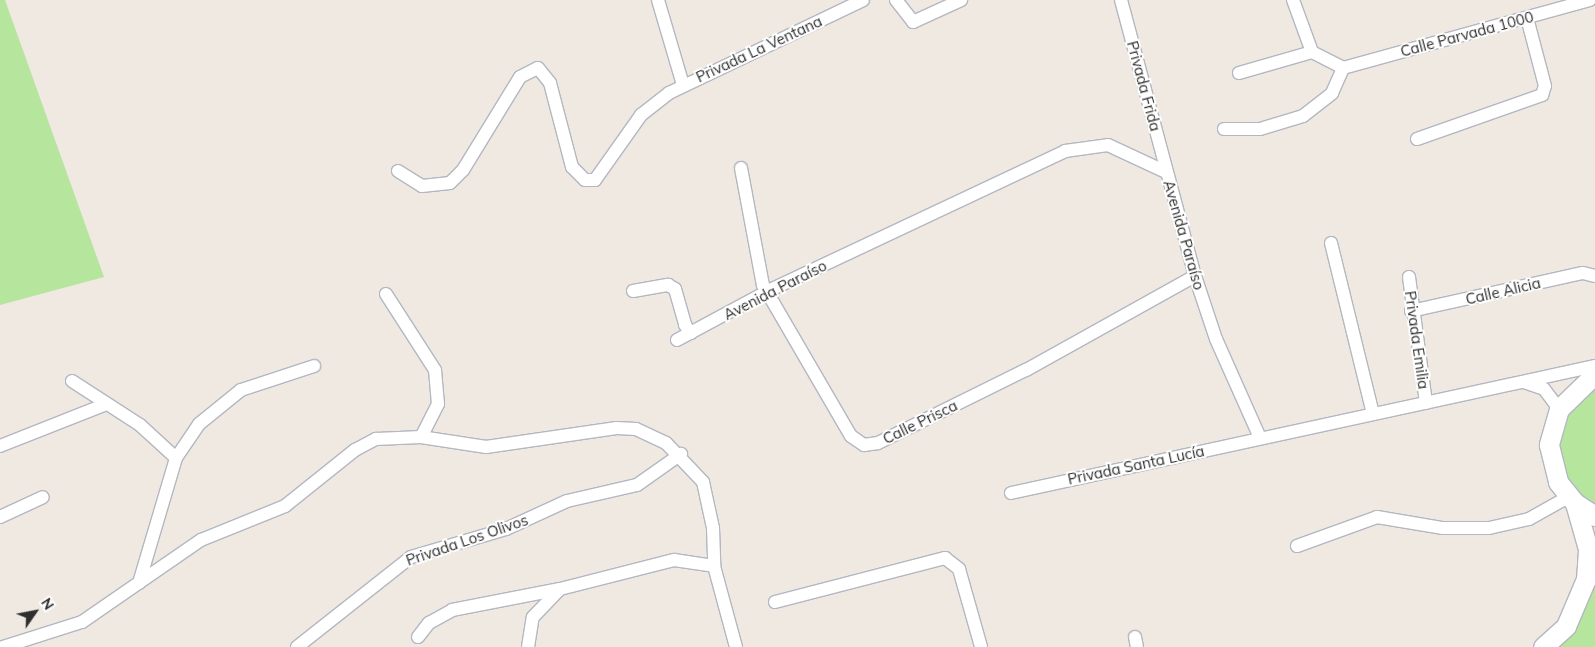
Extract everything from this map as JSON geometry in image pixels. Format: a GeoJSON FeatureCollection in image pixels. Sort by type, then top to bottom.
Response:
{"type":"FeatureCollection","features":[{"type":"Feature","properties":{"kind":"street","name":"Privada La Ventana"},"geometry":{"type":"LineString","coordinates":[[658,0],[683,85]]}},
{"type":"Feature","properties":{"kind":"street","name":"Privada La Ventana"},"geometry":{"type":"LineString","coordinates":[[398,171],[422,186],[450,183],[463,170],[514,85],[533,68],[547,76],[568,157],[585,180],[601,176],[641,115],[683,85],[863,0]]}},
{"type":"Feature","properties":{"kind":"street"},"geometry":{"type":"LineString","coordinates":[[896,0],[913,22],[961,0]]}},
{"type":"Feature","properties":{"kind":"street","name":"Privada Frida"},"geometry":{"type":"LineString","coordinates":[[1121,0],[1166,172]]}},
{"type":"Feature","properties":{"kind":"street"},"geometry":{"type":"LineString","coordinates":[[1224,129],[1260,129],[1303,116],[1332,93],[1343,68],[1312,52],[1293,0]]}},
{"type":"Feature","properties":{"kind":"street","name":"Calle Parvada 1000"},"geometry":{"type":"LineString","coordinates":[[1343,68],[1590,0]]}},
{"type":"Feature","properties":{"kind":"street"},"geometry":{"type":"LineString","coordinates":[[1418,139],[1542,96],[1545,86],[1527,18]]}},
{"type":"Feature","properties":{"kind":"street"},"geometry":{"type":"LineString","coordinates":[[1239,73],[1312,52]]}},
{"type":"Feature","properties":{"kind":"street","name":"Avenida Paraíso"},"geometry":{"type":"LineString","coordinates":[[677,340],[768,291],[1065,151],[1108,145],[1166,172],[1195,276],[1216,339],[1260,438]]}},
{"type":"Feature","properties":{"kind":"street","name":"Calle Prisca"},"geometry":{"type":"LineString","coordinates":[[741,168],[763,285],[851,436],[867,446],[1026,370],[1195,276]]}},
{"type":"Feature","properties":{"kind":"street"},"geometry":{"type":"LineString","coordinates":[[1331,244],[1373,414]]}},
{"type":"Feature","properties":{"kind":"street","name":"Calle Alicia"},"geometry":{"type":"LineString","coordinates":[[1411,311],[1583,273],[1595,276]]}},
{"type":"Feature","properties":{"kind":"street","name":"Privada Emilia"},"geometry":{"type":"LineString","coordinates":[[1409,277],[1411,311],[1426,403]]}},
{"type":"Feature","properties":{"kind":"street"},"geometry":{"type":"LineString","coordinates":[[633,291],[668,285],[675,289],[684,325],[691,333]]}},
{"type":"Feature","properties":{"kind":"street"},"geometry":{"type":"LineString","coordinates":[[386,294],[435,370],[438,404],[420,437]]}},
{"type":"Feature","properties":{"kind":"street"},"geometry":{"type":"LineString","coordinates":[[139,584],[170,489],[176,458],[199,424],[229,396],[314,366]]}},
{"type":"Feature","properties":{"kind":"street"},"geometry":{"type":"LineString","coordinates":[[1260,438],[1595,366]]}},
{"type":"Feature","properties":{"kind":"street"},"geometry":{"type":"LineString","coordinates":[[1543,647],[1574,613],[1586,580],[1592,546],[1572,500],[1551,464],[1549,445],[1559,409],[1595,374]]}},
{"type":"Feature","properties":{"kind":"street"},"geometry":{"type":"LineString","coordinates":[[72,380],[104,406],[140,425],[176,458]]}},
{"type":"Feature","properties":{"kind":"street"},"geometry":{"type":"LineString","coordinates":[[1522,382],[1544,389],[1559,409]]}},
{"type":"Feature","properties":{"kind":"street"},"geometry":{"type":"LineString","coordinates":[[0,446],[104,406]]}},
{"type":"Feature","properties":{"kind":"street"},"geometry":{"type":"LineString","coordinates":[[3,647],[69,629],[139,584],[201,540],[285,506],[365,444],[388,437],[420,437],[486,447],[617,428],[652,435],[681,454],[703,482],[707,496],[714,566],[736,647]]}},
{"type":"Feature","properties":{"kind":"street","name":"Privada Santa Lucía"},"geometry":{"type":"LineString","coordinates":[[1011,493],[1260,438]]}},
{"type":"Feature","properties":{"kind":"street","name":"Privada Los Olivos"},"geometry":{"type":"LineString","coordinates":[[297,647],[411,557],[506,528],[567,501],[637,485],[681,454]]}},
{"type":"Feature","properties":{"kind":"street"},"geometry":{"type":"LineString","coordinates":[[0,517],[44,497]]}},
{"type":"Feature","properties":{"kind":"street"},"geometry":{"type":"LineString","coordinates":[[1572,500],[1595,516]]}},
{"type":"Feature","properties":{"kind":"street"},"geometry":{"type":"LineString","coordinates":[[1297,546],[1377,517],[1443,528],[1489,528],[1529,519],[1572,500]]}},
{"type":"Feature","properties":{"kind":"street"},"geometry":{"type":"LineString","coordinates":[[775,602],[935,558],[951,561],[959,568],[981,647]]}},
{"type":"Feature","properties":{"kind":"street"},"geometry":{"type":"LineString","coordinates":[[418,637],[428,623],[452,610],[560,589],[674,560],[714,566]]}},
{"type":"Feature","properties":{"kind":"street"},"geometry":{"type":"LineString","coordinates":[[528,647],[533,617],[560,589]]}},
{"type":"Feature","properties":{"kind":"green space"},"geometry":{"type":"Polygon","coordinates":[[[0,0],[5,0],[104,277],[0,305],[0,0]]]}},
{"type":"Feature","properties":{"kind":"green space"},"geometry":{"type":"Polygon","coordinates":[[[1595,379],[1595,511],[1559,472],[1557,427],[1595,379]]]}},
{"type":"Feature","properties":{"kind":"green space"},"geometry":{"type":"Polygon","coordinates":[[[1595,579],[1595,647],[1553,647],[1580,622],[1595,579]]]}}]}
